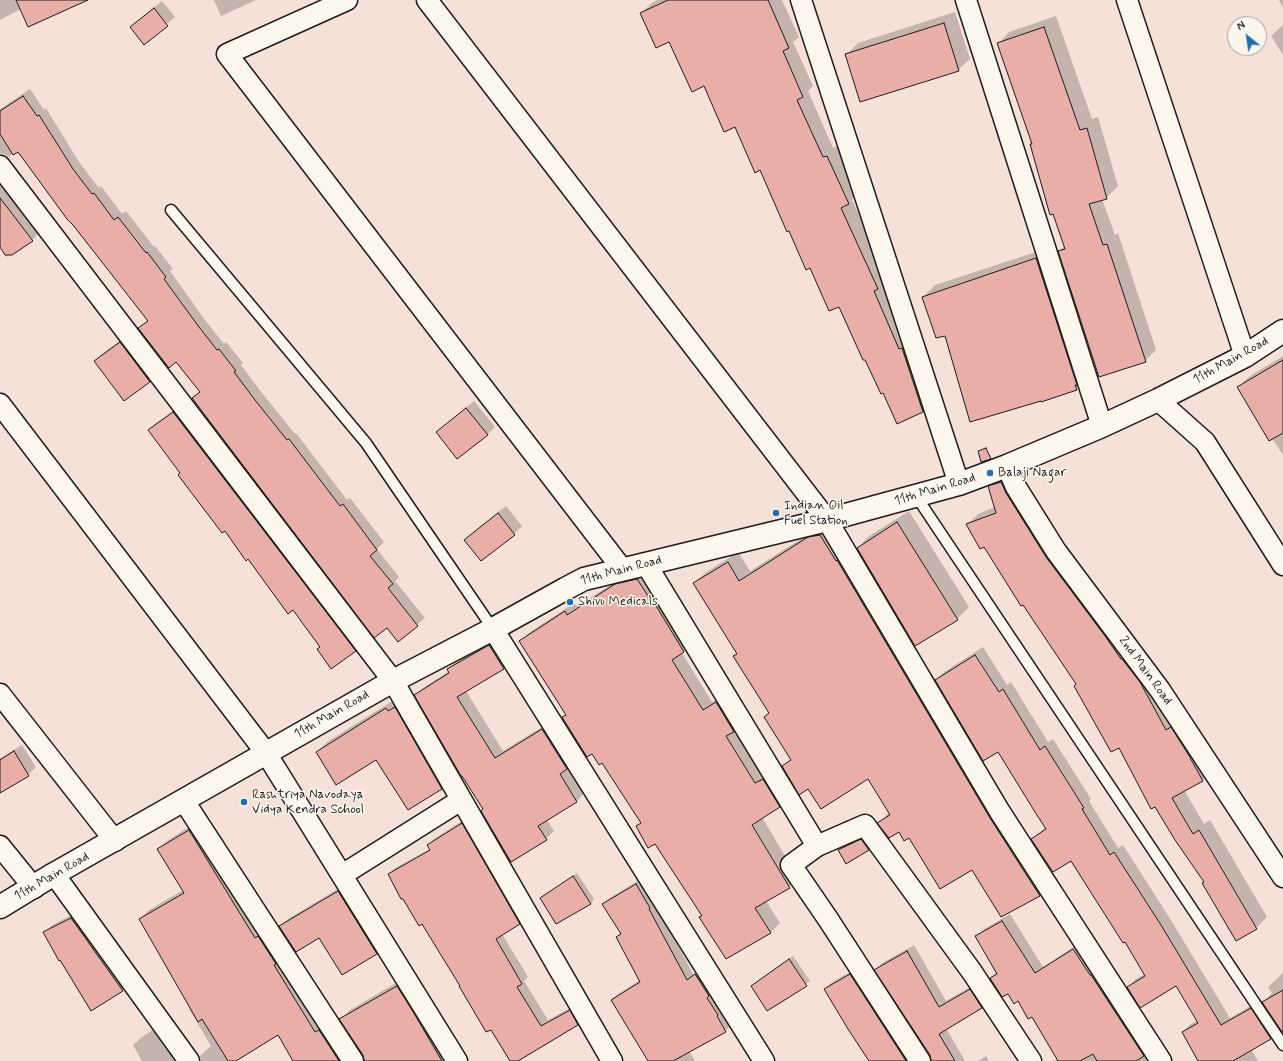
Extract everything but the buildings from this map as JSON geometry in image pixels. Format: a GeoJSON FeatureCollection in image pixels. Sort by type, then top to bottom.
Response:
{"type":"FeatureCollection","features":[{"type":"Feature","properties":{"kind":"street"},"geometry":{"type":"LineString","coordinates":[[346,0],[228,54],[623,570]]}},
{"type":"Feature","properties":{"kind":"street"},"geometry":{"type":"LineString","coordinates":[[427,0],[827,520],[1000,812],[1161,1061]]}},
{"type":"Feature","properties":{"kind":"street"},"geometry":{"type":"LineString","coordinates":[[801,0],[959,484]]}},
{"type":"Feature","properties":{"kind":"street"},"geometry":{"type":"LineString","coordinates":[[966,0],[1102,426]]}},
{"type":"Feature","properties":{"kind":"street"},"geometry":{"type":"LineString","coordinates":[[1127,0],[1245,356]]}},
{"type":"Feature","properties":{"kind":"street"},"geometry":{"type":"LineString","coordinates":[[0,166],[393,681],[612,1061]]}},
{"type":"Feature","properties":{"kind":"street","name":"11th Main Road"},"geometry":{"type":"LineString","coordinates":[[0,907],[34,888],[54,874],[115,841],[393,681],[493,629],[584,579],[827,520],[959,484],[1007,466],[1102,426],[1158,400],[1245,356],[1283,331]]}},
{"type":"Feature","properties":{"kind":"street"},"geometry":{"type":"LineString","coordinates":[[1158,400],[1205,442],[1283,565]]}},
{"type":"Feature","properties":{"kind":"street"},"geometry":{"type":"LineString","coordinates":[[0,404],[266,753],[457,1061]]}},
{"type":"Feature","properties":{"kind":"street","name":"2nd Main Road"},"geometry":{"type":"LineString","coordinates":[[1007,466],[1016,486],[1056,551],[1160,690],[1283,876]]}},
{"type":"Feature","properties":{"kind":"street"},"geometry":{"type":"LineString","coordinates":[[646,564],[817,846]]}},
{"type":"Feature","properties":{"kind":"street"},"geometry":{"type":"LineString","coordinates":[[493,629],[764,1061]]}},
{"type":"Feature","properties":{"kind":"street"},"geometry":{"type":"LineString","coordinates":[[0,694],[115,841]]}},
{"type":"Feature","properties":{"kind":"street"},"geometry":{"type":"LineString","coordinates":[[342,875],[461,800]]}},
{"type":"Feature","properties":{"kind":"street"},"geometry":{"type":"LineString","coordinates":[[184,801],[354,1061]]}},
{"type":"Feature","properties":{"kind":"street"},"geometry":{"type":"LineString","coordinates":[[920,1061],[832,925],[791,865],[817,846],[865,825],[972,972],[1031,1061]]}},
{"type":"Feature","properties":{"kind":"street"},"geometry":{"type":"LineString","coordinates":[[0,846],[34,888]]}},
{"type":"Feature","properties":{"kind":"street"},"geometry":{"type":"LineString","coordinates":[[54,874],[189,1061]]}},
{"type":"Feature","properties":{"kind":"lane"},"geometry":{"type":"LineString","coordinates":[[171,210],[366,443],[493,629]]}},
{"type":"Feature","properties":{"kind":"lane"},"geometry":{"type":"LineString","coordinates":[[916,496],[1283,1045]]}},
{"type":"Feature","properties":{"kind":"place","name":"Balaji Nagar"},"geometry":{"type":"Point","coordinates":[990,473]}},
{"type":"Feature","properties":{"kind":"place","name":"Indian Oil Fuel Station"},"geometry":{"type":"Point","coordinates":[776,513]}},
{"type":"Feature","properties":{"kind":"place","name":"Shivu Medicals"},"geometry":{"type":"Point","coordinates":[570,602]}},
{"type":"Feature","properties":{"kind":"place","name":"Rashtriya Navodaya Vidya Kendra School"},"geometry":{"type":"Point","coordinates":[244,802]}}]}
